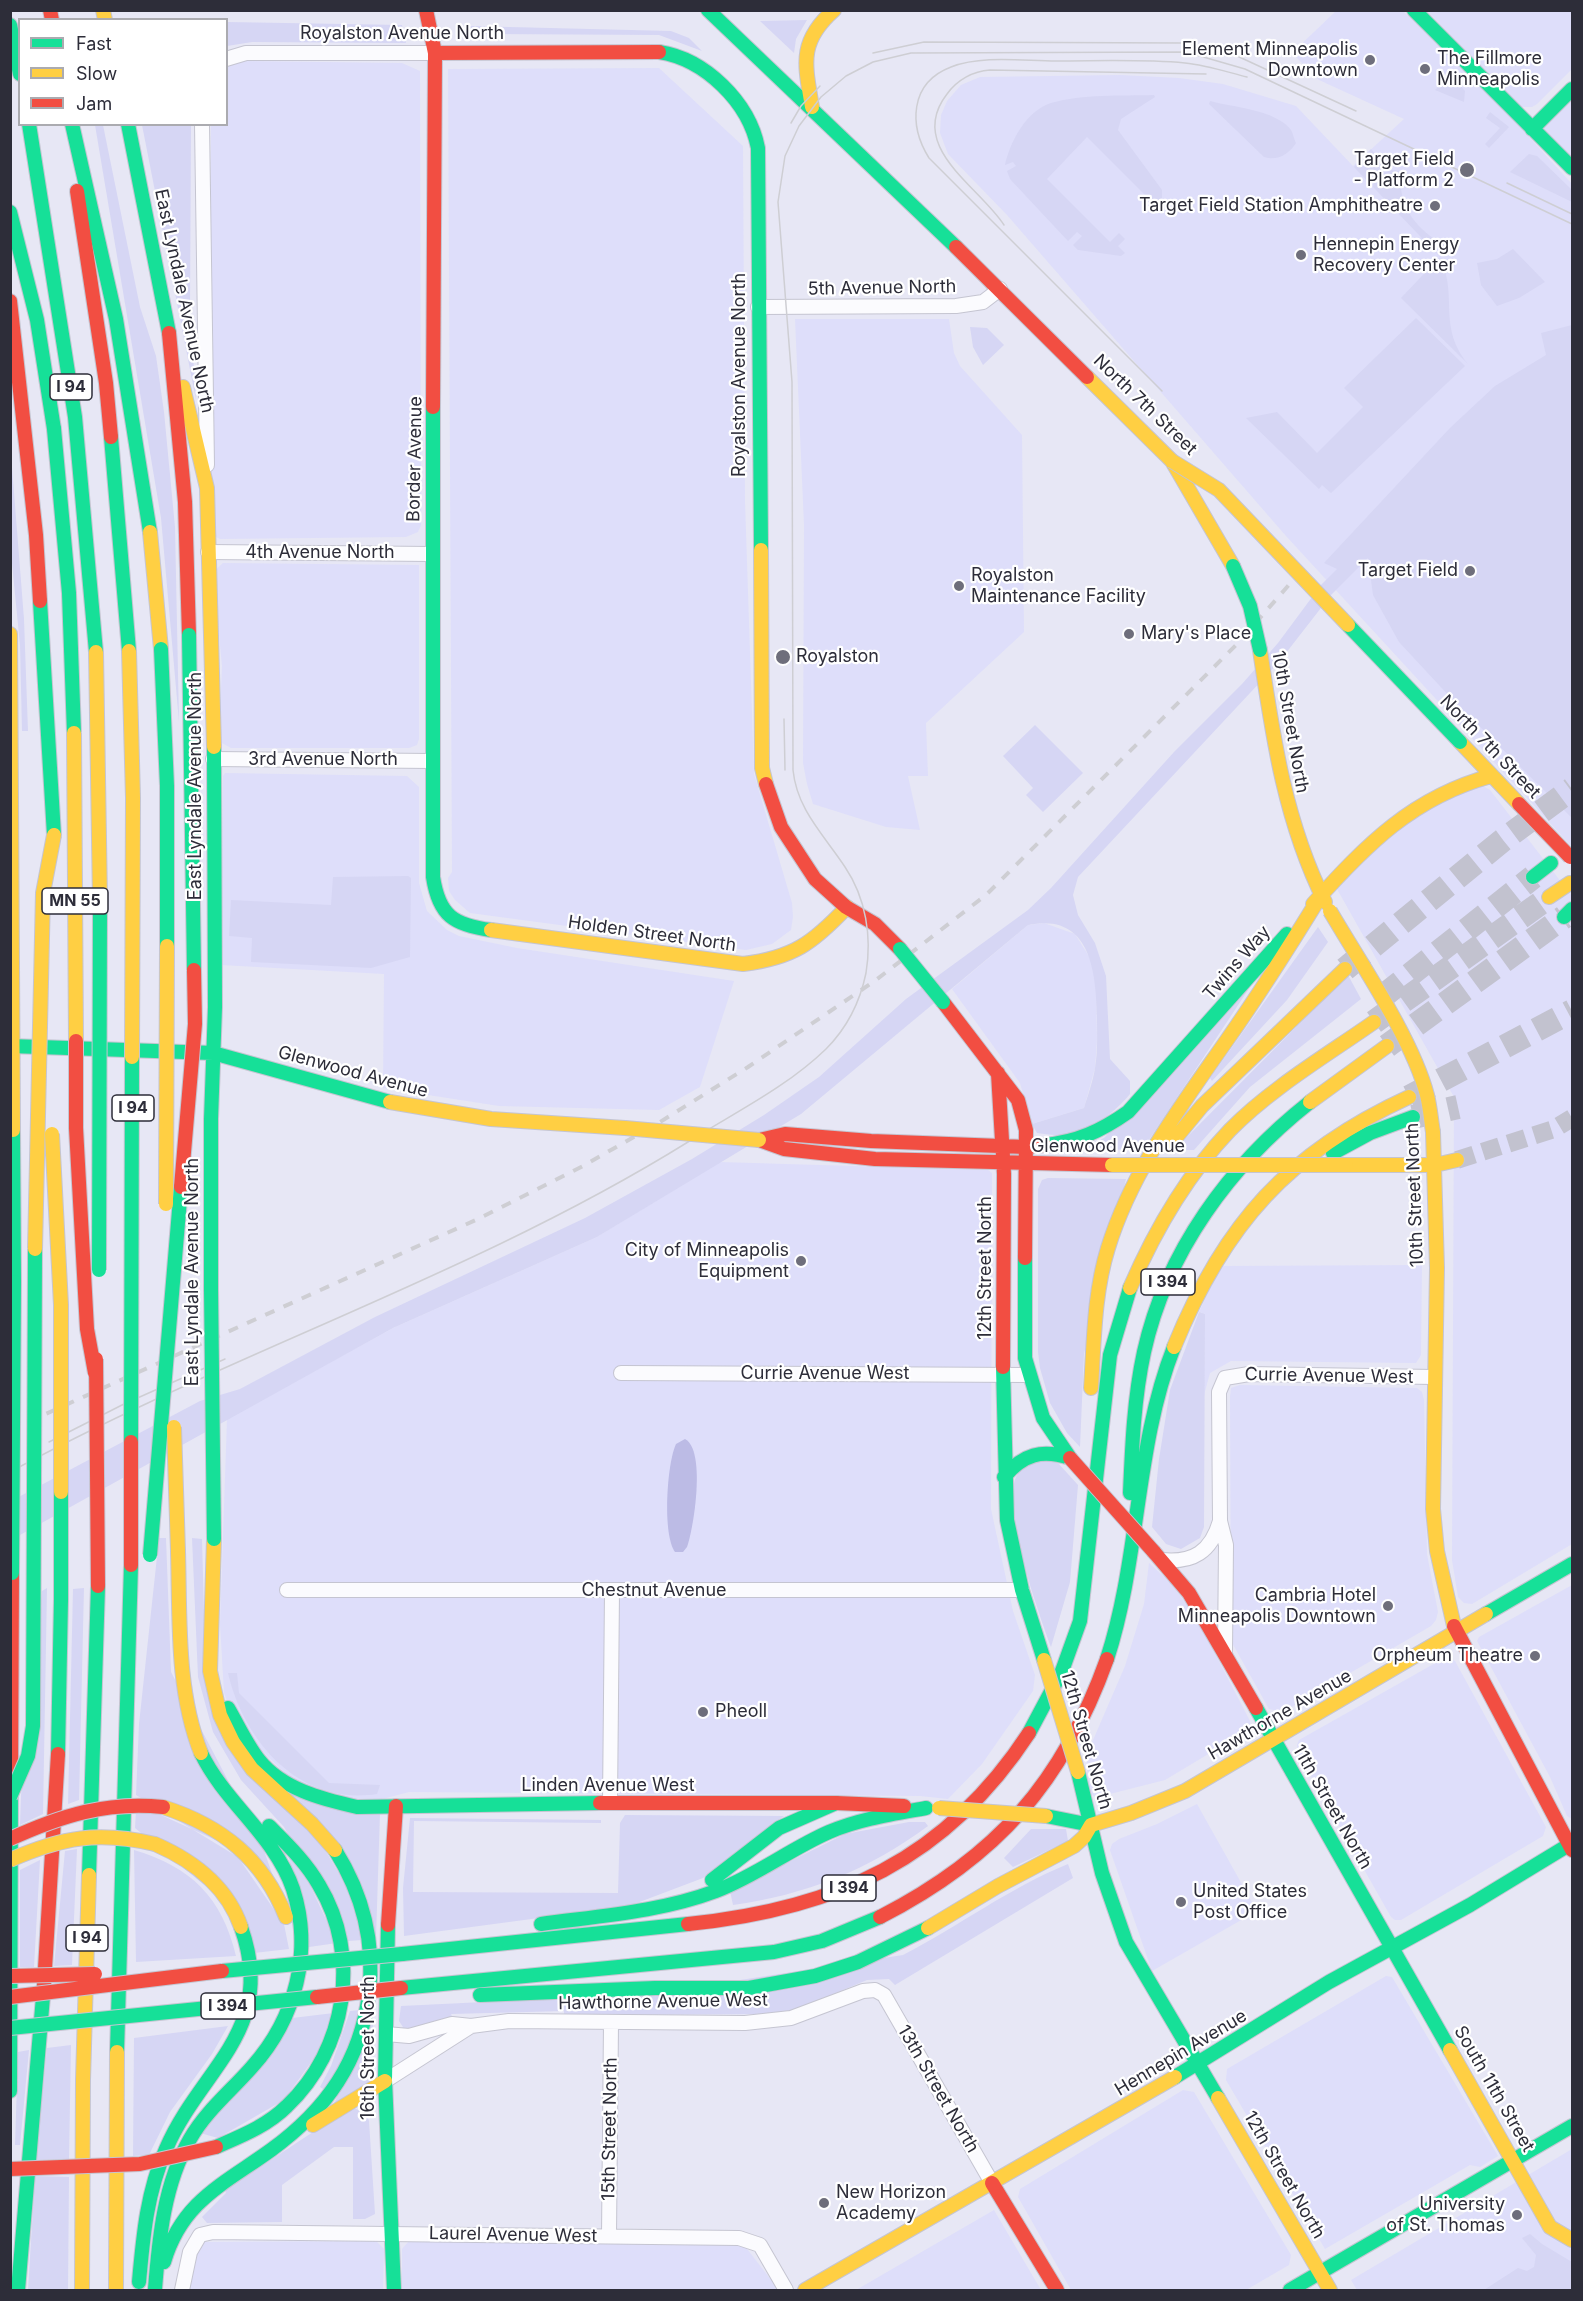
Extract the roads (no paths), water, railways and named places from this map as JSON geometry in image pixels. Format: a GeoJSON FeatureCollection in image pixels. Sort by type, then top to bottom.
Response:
{"type":"FeatureCollection","features":[{"type":"Feature","properties":{"kind":"main road","name":"Border Avenue"},"geometry":{"type":"LineString","coordinates":[[426,10],[435,52],[432,761],[433,878],[441,907]]}},
{"type":"Feature","properties":{"kind":"main road","name":"North 7th Street"},"geometry":{"type":"LineString","coordinates":[[708,10],[1000,289],[1172,461],[1219,490],[1572,860]]}},
{"type":"Feature","properties":{"kind":"main road"},"geometry":{"type":"LineString","coordinates":[[812,107],[805,50],[813,29],[834,10]]}},
{"type":"Feature","properties":{"kind":"main road"},"geometry":{"type":"LineString","coordinates":[[1414,10],[1572,168]]}},
{"type":"Feature","properties":{"kind":"main road"},"geometry":{"type":"LineString","coordinates":[[10,25],[18,64]]}},
{"type":"Feature","properties":{"kind":"main road","name":"Royalston Avenue North"},"geometry":{"type":"LineString","coordinates":[[435,52],[655,51],[687,59],[701,69],[744,112],[757,135],[762,768],[771,806],[778,823],[807,868],[847,907],[877,925],[900,949],[998,1073],[1018,1100],[1026,1130],[1026,1147]]}},
{"type":"Feature","properties":{"kind":"main road"},"geometry":{"type":"LineString","coordinates":[[1533,129],[1572,89]]}},
{"type":"Feature","properties":{"kind":"main road","name":"I 94"},"geometry":{"type":"LineString","coordinates":[[29,126],[75,417],[96,652],[100,807],[99,1329],[95,1373],[98,1586],[84,2032],[81,2290]]}},
{"type":"Feature","properties":{"kind":"main road","name":"I 94"},"geometry":{"type":"LineString","coordinates":[[71,126],[81,235],[106,383],[129,651],[134,833],[131,1642],[119,1956],[116,2290]]}},
{"type":"Feature","properties":{"kind":"main road"},"geometry":{"type":"LineString","coordinates":[[72,126],[100,232],[131,411],[148,523],[160,649],[167,786],[167,1247],[184,1677],[196,1740],[204,1759],[221,1788],[271,1848],[296,1897],[302,1943],[297,1987],[275,2038],[254,2065],[213,2105],[181,2156],[168,2197],[154,2290]]}},
{"type":"Feature","properties":{"kind":"main road","name":"East Lyndale Avenue North"},"geometry":{"type":"LineString","coordinates":[[128,126],[169,333],[207,488],[213,759],[211,1119],[214,1539],[211,1682],[216,1708],[226,1730],[259,1778],[313,1825],[339,1856],[359,1895],[371,1965],[366,2011],[359,2041],[347,2071],[312,2118],[276,2148],[211,2192],[187,2214],[171,2241],[154,2290]]}},
{"type":"Feature","properties":{"kind":"main road","name":"MN 55"},"geometry":{"type":"LineString","coordinates":[[10,212],[31,293],[45,364],[69,593],[75,773],[76,1128],[87,1329],[95,1373]]}},
{"type":"Feature","properties":{"kind":"main road"},"geometry":{"type":"LineString","coordinates":[[10,301],[30,463],[48,707],[54,835],[54,962],[50,1100],[61,1305],[59,1740],[52,1884],[18,2290]]}},
{"type":"Feature","properties":{"kind":"main road"},"geometry":{"type":"LineString","coordinates":[[149,1560],[195,1024],[185,502],[169,333]]}},
{"type":"Feature","properties":{"kind":"main road","name":"10th Street North"},"geometry":{"type":"LineString","coordinates":[[1172,461],[1233,566],[1250,606],[1260,650],[1283,796],[1297,841],[1321,895],[1389,1012],[1415,1064],[1427,1095],[1435,1165],[1437,1268],[1434,1534],[1456,1634],[1572,1846]]}},
{"type":"Feature","properties":{"kind":"main road"},"geometry":{"type":"LineString","coordinates":[[10,634],[14,1282],[10,2091]]}},
{"type":"Feature","properties":{"kind":"main road","name":"Twins Way"},"geometry":{"type":"LineString","coordinates":[[1003,1146],[1026,1147],[1037,1144],[1068,1143],[1101,1131],[1128,1113],[1349,863],[1402,817],[1458,784],[1491,776]]}},
{"type":"Feature","properties":{"kind":"main road"},"geometry":{"type":"LineString","coordinates":[[11,1798],[28,1756],[33,1726],[34,1312],[43,893],[54,835]]}},
{"type":"Feature","properties":{"kind":"main road"},"geometry":{"type":"LineString","coordinates":[[1533,877],[1551,863]]}},
{"type":"Feature","properties":{"kind":"main road"},"geometry":{"type":"LineString","coordinates":[[1549,897],[1570,883]]}},
{"type":"Feature","properties":{"kind":"main road"},"geometry":{"type":"LineString","coordinates":[[1090,1398],[1103,1265],[1123,1203],[1139,1169],[1164,1128],[1272,976],[1321,895]]}},
{"type":"Feature","properties":{"kind":"main road","name":"Holden Street North"},"geometry":{"type":"LineString","coordinates":[[441,907],[448,915],[463,924],[489,930],[743,964],[777,959],[814,943],[847,907]]}},
{"type":"Feature","properties":{"kind":"main road"},"geometry":{"type":"LineString","coordinates":[[1136,1214],[1145,1186],[1164,1155],[1202,1106],[1345,969]]}},
{"type":"Feature","properties":{"kind":"main road","name":"I 394"},"geometry":{"type":"LineString","coordinates":[[10,1997],[137,1984],[209,1972],[402,1947],[744,1917],[831,1896],[885,1871],[933,1839],[971,1808],[999,1777],[1034,1728],[1062,1676],[1080,1621],[1105,1385],[1117,1326],[1136,1270],[1163,1217],[1195,1169],[1279,1079],[1370,1016]]}},
{"type":"Feature","properties":{"kind":"main road","name":"I 394"},"geometry":{"type":"LineString","coordinates":[[10,2028],[774,1952],[843,1934],[882,1917],[935,1884],[1015,1819],[1041,1789],[1062,1756],[1094,1692],[1113,1638],[1122,1603],[1128,1561],[1131,1469],[1137,1390],[1144,1351],[1154,1317],[1179,1259],[1203,1217],[1257,1150],[1282,1125],[1387,1046]]}},
{"type":"Feature","properties":{"kind":"main road","name":"Glenwood Avenue"},"geometry":{"type":"LineString","coordinates":[[11,1047],[213,1053],[357,1095],[421,1109],[497,1120],[759,1140],[784,1149],[875,1160],[1112,1165],[1435,1165],[1457,1160]]}},
{"type":"Feature","properties":{"kind":"main road"},"geometry":{"type":"LineString","coordinates":[[998,1073],[1003,1164]]}},
{"type":"Feature","properties":{"kind":"main road"},"geometry":{"type":"LineString","coordinates":[[1122,1603],[1152,1430],[1168,1364],[1182,1324],[1200,1288],[1245,1219],[1270,1191],[1327,1141],[1355,1122],[1409,1097]]}},
{"type":"Feature","properties":{"kind":"main road"},"geometry":{"type":"LineString","coordinates":[[1245,1219],[1279,1190],[1337,1150],[1370,1133],[1413,1118]]}},
{"type":"Feature","properties":{"kind":"main road","name":"Glenwood Avenue"},"geometry":{"type":"LineString","coordinates":[[759,1140],[784,1134],[871,1141],[1003,1146]]}},
{"type":"Feature","properties":{"kind":"main road"},"geometry":{"type":"LineString","coordinates":[[1026,1147],[1025,1352],[1028,1376],[1043,1418],[1070,1458]]}},
{"type":"Feature","properties":{"kind":"main road","name":"12th Street North"},"geometry":{"type":"LineString","coordinates":[[1003,1164],[1004,1477],[1007,1520],[1022,1590],[1078,1772],[1106,1887],[1126,1942],[1330,2290]]}},
{"type":"Feature","properties":{"kind":"main road"},"geometry":{"type":"LineString","coordinates":[[1094,1353],[1110,1282],[1122,1253]]}},
{"type":"Feature","properties":{"kind":"main road"},"geometry":{"type":"LineString","coordinates":[[1088,1420],[1086,1442],[1090,1533]]}},
{"type":"Feature","properties":{"kind":"main road"},"geometry":{"type":"LineString","coordinates":[[1004,1477],[1016,1464],[1039,1452],[1070,1458]]}},
{"type":"Feature","properties":{"kind":"main road","name":"11th Street North"},"geometry":{"type":"LineString","coordinates":[[1070,1458],[1158,1556],[1196,1604],[1392,1948]]}},
{"type":"Feature","properties":{"kind":"main road","name":"Hawthorne Avenue"},"geometry":{"type":"LineString","coordinates":[[1091,1825],[1176,1795],[1456,1634],[1572,1564]]}},
{"type":"Feature","properties":{"kind":"main road"},"geometry":{"type":"LineString","coordinates":[[131,1642],[144,1588]]}},
{"type":"Feature","properties":{"kind":"main road","name":"Linden Avenue West"},"geometry":{"type":"LineString","coordinates":[[212,1648],[225,1702],[249,1743],[270,1771],[293,1787],[330,1802],[357,1807],[610,1803],[836,1803],[1046,1816],[1091,1825]]}},
{"type":"Feature","properties":{"kind":"main road"},"geometry":{"type":"LineString","coordinates":[[10,2169],[132,2165],[175,2159],[216,2147],[248,2134],[281,2113],[314,2076],[326,2055],[343,2002],[345,1968],[333,1914],[318,1882],[299,1857],[224,1775],[190,1708]]}},
{"type":"Feature","properties":{"kind":"main road"},"geometry":{"type":"LineString","coordinates":[[10,1839],[62,1815],[93,1807],[123,1803],[163,1807],[197,1819],[220,1831],[249,1856],[266,1876],[280,1900],[288,1922],[297,1987]]}},
{"type":"Feature","properties":{"kind":"main road"},"geometry":{"type":"LineString","coordinates":[[643,1908],[708,1882],[737,1864],[778,1828],[836,1803]]}},
{"type":"Feature","properties":{"kind":"main road","name":"16th Street North"},"geometry":{"type":"LineString","coordinates":[[394,2290],[394,2233],[385,2081],[388,1918],[396,1806]]}},
{"type":"Feature","properties":{"kind":"main road"},"geometry":{"type":"LineString","coordinates":[[402,1947],[685,1900],[722,1889],[831,1832],[867,1820],[932,1808]]}},
{"type":"Feature","properties":{"kind":"main road"},"geometry":{"type":"LineString","coordinates":[[402,1988],[443,1996],[655,1988],[738,1988],[776,1984],[815,1976],[872,1956],[917,1935],[1005,1882],[1074,1846],[1084,1837],[1091,1825]]}},
{"type":"Feature","properties":{"kind":"main road"},"geometry":{"type":"LineString","coordinates":[[10,1860],[46,1844],[77,1836],[119,1836],[170,1848],[199,1867],[228,1898],[247,1940],[252,1985],[242,2027],[233,2045],[183,2114],[155,2176],[146,2215],[139,2290]]}},
{"type":"Feature","properties":{"kind":"main road","name":"Hennepin Avenue"},"geometry":{"type":"LineString","coordinates":[[805,2290],[1198,2064],[1329,1982],[1572,1846]]}},
{"type":"Feature","properties":{"kind":"main road","name":"South 11th Street"},"geometry":{"type":"LineString","coordinates":[[1392,1948],[1550,2227],[1572,2240]]}},
{"type":"Feature","properties":{"kind":"main road"},"geometry":{"type":"LineString","coordinates":[[10,1976],[209,1972]]}},
{"type":"Feature","properties":{"kind":"main road"},"geometry":{"type":"LineString","coordinates":[[10,2034],[55,2025]]}},
{"type":"Feature","properties":{"kind":"main road","name":"Hawthorne Avenue West"},"geometry":{"type":"LineString","coordinates":[[276,2148],[385,2081]]}},
{"type":"Feature","properties":{"kind":"main road"},"geometry":{"type":"LineString","coordinates":[[1290,2290],[1572,2126]]}},
{"type":"Feature","properties":{"kind":"main road"},"geometry":{"type":"LineString","coordinates":[[992,2183],[1057,2290]]}},
{"type":"Feature","properties":{"kind":"street","name":"Royalston Avenue North"},"geometry":{"type":"LineString","coordinates":[[228,58],[246,52],[435,52]]}},
{"type":"Feature","properties":{"kind":"street"},"geometry":{"type":"LineString","coordinates":[[202,126],[207,488]]}},
{"type":"Feature","properties":{"kind":"street","name":"5th Avenue North"},"geometry":{"type":"LineString","coordinates":[[758,308],[956,306],[983,302],[1000,289]]}},
{"type":"Feature","properties":{"kind":"street","name":"4th Avenue North"},"geometry":{"type":"LineString","coordinates":[[208,552],[432,554]]}},
{"type":"Feature","properties":{"kind":"street","name":"3rd Avenue North"},"geometry":{"type":"LineString","coordinates":[[213,759],[432,761]]}},
{"type":"Feature","properties":{"kind":"street","name":"Currie Avenue West"},"geometry":{"type":"LineString","coordinates":[[621,1373],[1028,1376]]}},
{"type":"Feature","properties":{"kind":"street","name":"Currie Avenue West"},"geometry":{"type":"LineString","coordinates":[[1220,1521],[1219,1392],[1225,1378],[1249,1374],[1434,1377]]}},
{"type":"Feature","properties":{"kind":"street"},"geometry":{"type":"LineString","coordinates":[[1158,1556],[1183,1561],[1202,1554],[1212,1541],[1220,1521]]}},
{"type":"Feature","properties":{"kind":"street"},"geometry":{"type":"LineString","coordinates":[[1220,1521],[1226,1545],[1224,1652]]}},
{"type":"Feature","properties":{"kind":"street","name":"Chestnut Avenue"},"geometry":{"type":"LineString","coordinates":[[287,1590],[1022,1590]]}},
{"type":"Feature","properties":{"kind":"street"},"geometry":{"type":"LineString","coordinates":[[610,1803],[612,1591]]}},
{"type":"Feature","properties":{"kind":"street","name":"Hawthorne Avenue West"},"geometry":{"type":"LineString","coordinates":[[386,2034],[409,2036],[452,2025],[471,2026],[509,2021],[746,2023],[791,2018],[863,1991],[875,1990],[884,1995]]}},
{"type":"Feature","properties":{"kind":"street","name":"13th Street North"},"geometry":{"type":"LineString","coordinates":[[884,1995],[992,2183]]}},
{"type":"Feature","properties":{"kind":"street","name":"15th Street North"},"geometry":{"type":"LineString","coordinates":[[609,2236],[611,2023]]}},
{"type":"Feature","properties":{"kind":"street","name":"Hawthorne Avenue West"},"geometry":{"type":"LineString","coordinates":[[385,2081],[471,2026]]}},
{"type":"Feature","properties":{"kind":"street","name":"Laurel Avenue West"},"geometry":{"type":"LineString","coordinates":[[182,2290],[190,2252],[200,2235],[213,2232],[747,2239],[760,2245],[786,2290]]}},
{"type":"Feature","properties":{"kind":"tunnel"},"geometry":{"type":"LineString","coordinates":[[1345,969],[1503,840],[1572,789]]}},
{"type":"Feature","properties":{"kind":"tunnel"},"geometry":{"type":"LineString","coordinates":[[1382,997],[1533,877]]}},
{"type":"Feature","properties":{"kind":"tunnel"},"geometry":{"type":"LineString","coordinates":[[1374,1022],[1549,897]]}},
{"type":"Feature","properties":{"kind":"tunnel"},"geometry":{"type":"LineString","coordinates":[[1387,1046],[1564,917]]}},
{"type":"Feature","properties":{"kind":"tunnel"},"geometry":{"type":"LineString","coordinates":[[1409,1097],[1572,1011]]}},
{"type":"Feature","properties":{"kind":"tunnel"},"geometry":{"type":"LineString","coordinates":[[1413,1117],[1458,1107]]}},
{"type":"Feature","properties":{"kind":"tunnel"},"geometry":{"type":"LineString","coordinates":[[1457,1160],[1554,1129],[1572,1118]]}},
{"type":"Feature","properties":{"kind":"tram line"},"geometry":{"type":"LineString","coordinates":[[873,53],[924,42],[1184,43],[1235,55],[1356,111]]}},
{"type":"Feature","properties":{"kind":"tram line"},"geometry":{"type":"LineString","coordinates":[[10,1472],[179,1389],[523,1233],[606,1189],[760,1099],[811,1063],[834,1041],[846,1023],[856,1004],[866,973],[868,959],[866,918],[852,879],[813,822],[800,798],[793,770],[792,382],[778,202],[785,156],[799,126],[821,97],[846,76],[873,62],[911,53],[1186,52],[1245,69],[1572,224]]}},
{"type":"Feature","properties":{"kind":"tram line"},"geometry":{"type":"LineString","coordinates":[[1162,391],[929,158],[922,146],[916,119],[920,94],[937,74],[951,67],[976,61],[1169,62],[1201,65],[1247,77]]}},
{"type":"Feature","properties":{"kind":"tram line"},"geometry":{"type":"LineString","coordinates":[[1004,225],[951,165],[940,148],[935,131],[937,113],[947,94],[961,81],[972,74],[990,70],[1206,74]]}},
{"type":"Feature","properties":{"kind":"tram line"},"geometry":{"type":"LineString","coordinates":[[791,123],[801,106],[820,86]]}},
{"type":"Feature","properties":{"kind":"tram line"},"geometry":{"type":"LineString","coordinates":[[1507,183],[1572,214]]}},
{"type":"Feature","properties":{"kind":"tram line"},"geometry":{"type":"LineString","coordinates":[[784,719],[785,770]]}},
{"type":"Feature","properties":{"kind":"tram line"},"geometry":{"type":"LineString","coordinates":[[49,1442],[124,1404],[225,1359]]}},
{"type":"Feature","properties":{"kind":"railway"},"geometry":{"type":"LineString","coordinates":[[10,1430],[478,1219],[583,1166],[660,1122],[748,1067],[876,980],[986,895],[1237,644],[1302,570]]}},
{"type":"Feature","properties":{"kind":"place","name":"Element Minneapolis Downtown"},"geometry":{"type":"Point","coordinates":[1370,60]}},
{"type":"Feature","properties":{"kind":"place","name":"The Fillmore Minneapolis"},"geometry":{"type":"Point","coordinates":[1425,69]}},
{"type":"Feature","properties":{"kind":"place","name":"Target Field - Platform 2"},"geometry":{"type":"Point","coordinates":[1467,170]}},
{"type":"Feature","properties":{"kind":"place","name":"Target Field Station Amphitheatre"},"geometry":{"type":"Point","coordinates":[1435,206]}},
{"type":"Feature","properties":{"kind":"place","name":"Hennepin Energy Recovery Center"},"geometry":{"type":"Point","coordinates":[1301,255]}},
{"type":"Feature","properties":{"kind":"place","name":"Target Field"},"geometry":{"type":"Point","coordinates":[1470,571]}},
{"type":"Feature","properties":{"kind":"place","name":"Royalston Maintenance Facility"},"geometry":{"type":"Point","coordinates":[959,586]}},
{"type":"Feature","properties":{"kind":"place","name":"Mary's Place"},"geometry":{"type":"Point","coordinates":[1129,634]}},
{"type":"Feature","properties":{"kind":"place","name":"Royalston"},"geometry":{"type":"Point","coordinates":[783,657]}},
{"type":"Feature","properties":{"kind":"place","name":"City of Minneapolis Equipment"},"geometry":{"type":"Point","coordinates":[801,1261]}},
{"type":"Feature","properties":{"kind":"place","name":"Cambria Hotel Minneapolis Downtown"},"geometry":{"type":"Point","coordinates":[1388,1606]}},
{"type":"Feature","properties":{"kind":"place","name":"Orpheum Theatre"},"geometry":{"type":"Point","coordinates":[1535,1656]}},
{"type":"Feature","properties":{"kind":"place","name":"Pheoll"},"geometry":{"type":"Point","coordinates":[703,1712]}},
{"type":"Feature","properties":{"kind":"place","name":"United States Post Office"},"geometry":{"type":"Point","coordinates":[1181,1902]}},
{"type":"Feature","properties":{"kind":"place","name":"New Horizon Academy"},"geometry":{"type":"Point","coordinates":[824,2203]}},
{"type":"Feature","properties":{"kind":"place","name":"University of St. Thomas"},"geometry":{"type":"Point","coordinates":[1517,2215]}}]}
